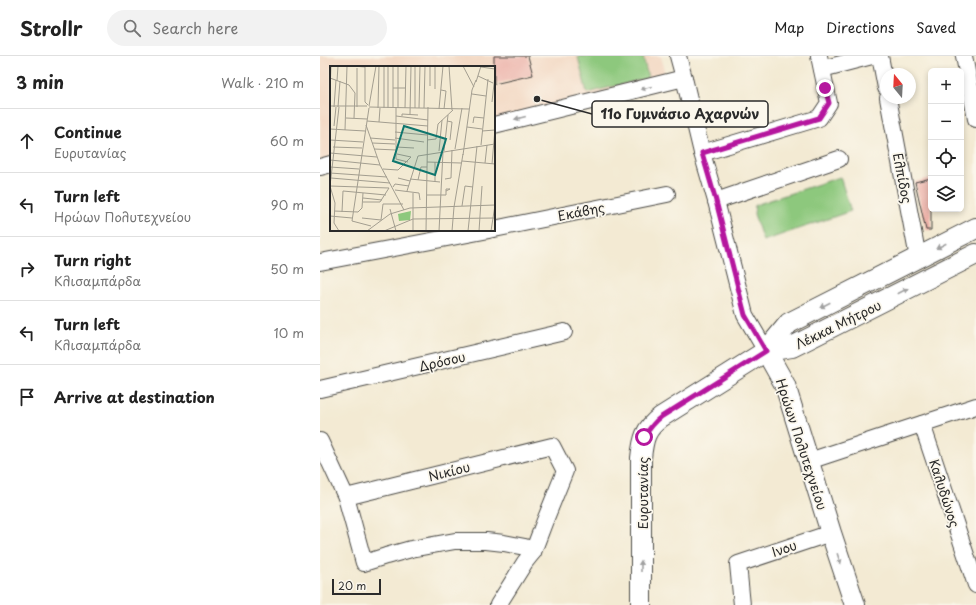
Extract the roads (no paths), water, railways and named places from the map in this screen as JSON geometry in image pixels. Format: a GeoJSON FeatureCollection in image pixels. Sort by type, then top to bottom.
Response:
{"type":"FeatureCollection","features":[{"type":"Feature","properties":{"kind":"street","name":"Ηρώων Πολυτεχνείου"},"geometry":{"type":"LineString","coordinates":[[678,56],[745,315],[785,385],[855,605]]}},
{"type":"Feature","properties":{"kind":"street"},"geometry":{"type":"LineString","coordinates":[[702,153],[819,118],[829,103],[821,62],[872,56]]}},
{"type":"Feature","properties":{"kind":"street"},"geometry":{"type":"LineString","coordinates":[[880,56],[882,68]]}},
{"type":"Feature","properties":{"kind":"street"},"geometry":{"type":"LineString","coordinates":[[967,57],[976,119]]}},
{"type":"Feature","properties":{"kind":"street"},"geometry":{"type":"LineString","coordinates":[[495,125],[684,78]]}},
{"type":"Feature","properties":{"kind":"street","name":"Ελπίδος"},"geometry":{"type":"LineString","coordinates":[[889,104],[918,258]]}},
{"type":"Feature","properties":{"kind":"street"},"geometry":{"type":"LineString","coordinates":[[716,201],[839,159]]}},
{"type":"Feature","properties":{"kind":"street"},"geometry":{"type":"LineString","coordinates":[[320,167],[330,164]]}},
{"type":"Feature","properties":{"kind":"street","name":"Εκάβης"},"geometry":{"type":"LineString","coordinates":[[495,229],[667,194]]}},
{"type":"Feature","properties":{"kind":"street","name":"Λέκκα Μήτρου"},"geometry":{"type":"LineString","coordinates":[[766,351],[789,324],[976,228]]}},
{"type":"Feature","properties":{"kind":"street"},"geometry":{"type":"LineString","coordinates":[[320,262],[482,231]]}},
{"type":"Feature","properties":{"kind":"street","name":"Λέκκα Μήτρου"},"geometry":{"type":"LineString","coordinates":[[766,351],[792,347],[976,254]]}},
{"type":"Feature","properties":{"kind":"street","name":"Δρόσου"},"geometry":{"type":"LineString","coordinates":[[320,389],[564,332]]}},
{"type":"Feature","properties":{"kind":"street","name":"Ευρυτανίας"},"geometry":{"type":"LineString","coordinates":[[641,605],[641,458],[644,437],[648,429],[661,417],[766,351]]}},
{"type":"Feature","properties":{"kind":"street"},"geometry":{"type":"LineString","coordinates":[[809,461],[976,406]]}},
{"type":"Feature","properties":{"kind":"street","name":"Καλυδώνος"},"geometry":{"type":"LineString","coordinates":[[922,424],[976,585]]}},
{"type":"Feature","properties":{"kind":"street"},"geometry":{"type":"LineString","coordinates":[[320,440],[346,497],[364,563],[411,549],[455,541],[486,541],[504,543],[525,547],[533,552],[498,605]]}},
{"type":"Feature","properties":{"kind":"street","name":"Νικίου"},"geometry":{"type":"LineString","coordinates":[[346,497],[552,446],[565,471],[533,552]]}},
{"type":"Feature","properties":{"kind":"street","name":"Ινου"},"geometry":{"type":"LineString","coordinates":[[742,605],[738,564],[831,533]]}},
{"type":"Feature","properties":{"kind":"place","name":"11ο Γυμνάσιο Αχαρνών"},"geometry":{"type":"Point","coordinates":[537,99]}}]}
